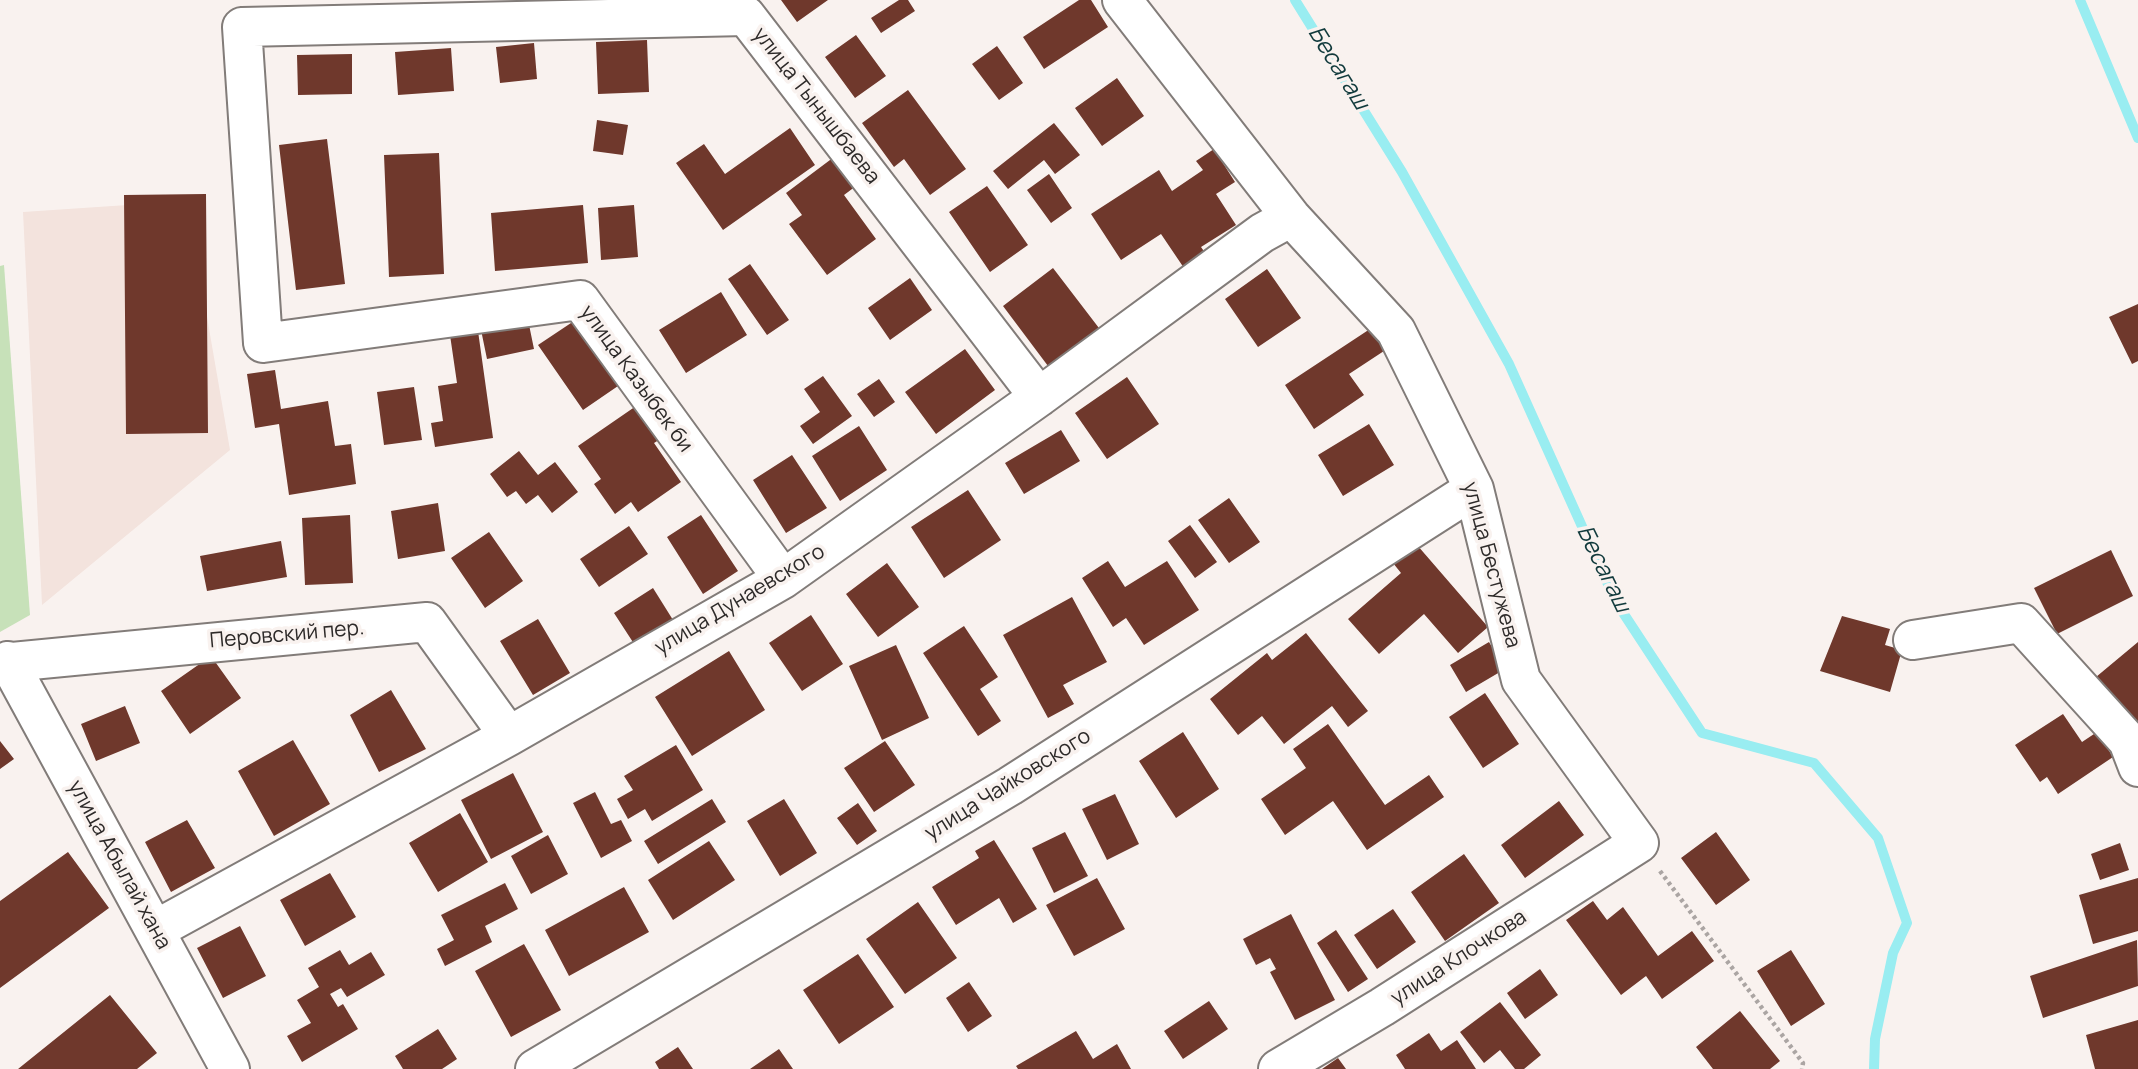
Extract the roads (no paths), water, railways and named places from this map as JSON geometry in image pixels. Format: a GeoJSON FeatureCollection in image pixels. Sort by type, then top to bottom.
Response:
{"type":"FeatureCollection","features":[{"type":"Feature","properties":{"kind":"street","name":"улица Бестужева"},"geometry":{"type":"LineString","coordinates":[[1122,0],[1291,217],[1396,331],[1474,488],[1521,680],[1639,843]]}},
{"type":"Feature","properties":{"kind":"street","name":"улица Тынышбаева"},"geometry":{"type":"LineString","coordinates":[[263,343],[242,27],[747,16],[1039,397]]}},
{"type":"Feature","properties":{"kind":"street","name":"улица Дунаевского"},"geometry":{"type":"LineString","coordinates":[[155,930],[509,736],[783,579],[1039,397],[1262,233],[1291,217]]}},
{"type":"Feature","properties":{"kind":"street","name":"улица Казыбек би"},"geometry":{"type":"LineString","coordinates":[[263,343],[580,300],[783,579]]}},
{"type":"Feature","properties":{"kind":"street","name":"улица Чайковского"},"geometry":{"type":"LineString","coordinates":[[535,1069],[1010,786],[1474,488]]}},
{"type":"Feature","properties":{"kind":"street","name":"Перовский пер."},"geometry":{"type":"LineString","coordinates":[[4,662],[427,622],[509,736]]}},
{"type":"Feature","properties":{"kind":"street"},"geometry":{"type":"LineString","coordinates":[[1913,640],[2021,623],[2128,741],[2138,767]]}},
{"type":"Feature","properties":{"kind":"street","name":"улица Абылай хана"},"geometry":{"type":"LineString","coordinates":[[4,662],[230,1069]]}},
{"type":"Feature","properties":{"kind":"street","name":"улица Клочкова"},"geometry":{"type":"LineString","coordinates":[[1278,1069],[1382,1007],[1639,843]]}},
{"type":"Feature","properties":{"kind":"waterway","name":"Бесагаш"},"geometry":{"type":"LineString","coordinates":[[1295,0],[1402,172],[1509,364],[1616,602],[1702,733],[1814,763],[1878,838],[1907,923],[1893,953],[1875,1039],[1874,1069]]}},
{"type":"Feature","properties":{"kind":"waterway"},"geometry":{"type":"LineString","coordinates":[[2080,0],[2138,138]]}}]}
